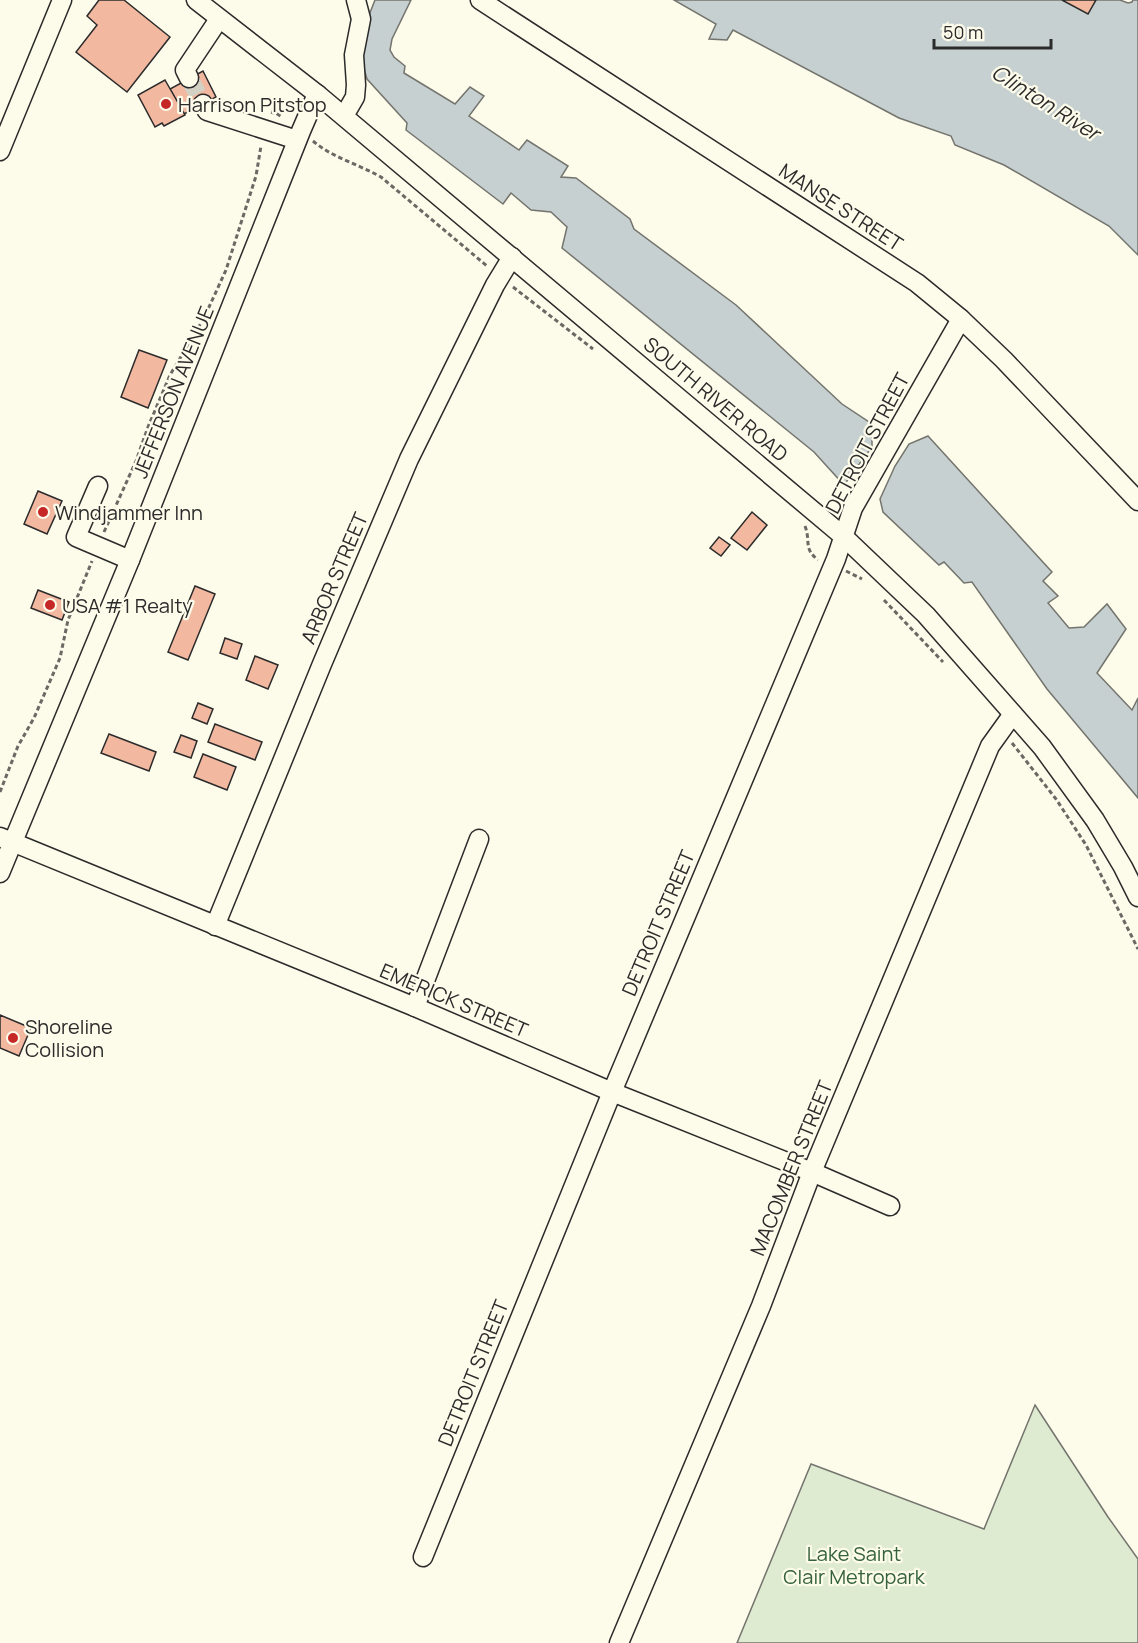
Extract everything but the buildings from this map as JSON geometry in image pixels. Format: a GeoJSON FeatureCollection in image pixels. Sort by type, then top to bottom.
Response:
{"type":"FeatureCollection","features":[{"type":"Feature","properties":{"kind":"street"},"geometry":{"type":"LineString","coordinates":[[0,151],[62,0]]}},
{"type":"Feature","properties":{"kind":"street","name":"SOUTH RIVER ROAD"},"geometry":{"type":"LineString","coordinates":[[196,0],[317,94],[512,256],[664,395],[843,536],[926,615],[1042,747],[1095,820],[1138,897]]}},
{"type":"Feature","properties":{"kind":"street"},"geometry":{"type":"LineString","coordinates":[[344,116],[355,96],[354,55],[361,19],[356,0]]}},
{"type":"Feature","properties":{"kind":"street","name":"MANSE STREET"},"geometry":{"type":"LineString","coordinates":[[480,0],[917,283],[961,319],[1004,360],[1138,501]]}},
{"type":"Feature","properties":{"kind":"street"},"geometry":{"type":"LineString","coordinates":[[189,78],[185,70],[219,19]]}},
{"type":"Feature","properties":{"kind":"street","name":"JEFFERSON AVENUE"},"geometry":{"type":"LineString","coordinates":[[0,873],[6,840],[130,560],[317,94]]}},
{"type":"Feature","properties":{"kind":"street"},"geometry":{"type":"LineString","coordinates":[[203,104],[207,111],[299,135]]}},
{"type":"Feature","properties":{"kind":"street","name":"ARBOR STREET"},"geometry":{"type":"LineString","coordinates":[[215,926],[409,459],[512,256]]}},
{"type":"Feature","properties":{"kind":"street","name":"DETROIT STREET"},"geometry":{"type":"LineString","coordinates":[[423,1557],[612,1092],[833,566],[853,508],[961,319]]}},
{"type":"Feature","properties":{"kind":"street"},"geometry":{"type":"LineString","coordinates":[[98,486],[76,537],[130,560]]}},
{"type":"Feature","properties":{"kind":"street","name":"MACOMBER STREET"},"geometry":{"type":"LineString","coordinates":[[620,1643],[761,1306],[812,1172],[985,757],[990,746],[1013,714]]}},
{"type":"Feature","properties":{"kind":"street"},"geometry":{"type":"LineString","coordinates":[[415,1007],[479,839]]}},
{"type":"Feature","properties":{"kind":"street","name":"EMERICK STREET"},"geometry":{"type":"LineString","coordinates":[[6,840],[415,1007],[612,1092],[812,1172],[890,1206]]}},
{"type":"Feature","properties":{"kind":"path"},"geometry":{"type":"LineString","coordinates":[[273,111],[299,135],[326,152],[381,177],[598,354]]}},
{"type":"Feature","properties":{"kind":"path"},"geometry":{"type":"LineString","coordinates":[[0,792],[18,746],[34,718],[60,658],[68,620],[170,375],[204,318],[226,270],[256,176],[262,144]]}},
{"type":"Feature","properties":{"kind":"path"},"geometry":{"type":"LineString","coordinates":[[798,518],[806,527],[807,547],[817,560],[855,574],[866,582]]}},
{"type":"Feature","properties":{"kind":"path"},"geometry":{"type":"LineString","coordinates":[[882,598],[946,665]]}},
{"type":"Feature","properties":{"kind":"path"},"geometry":{"type":"LineString","coordinates":[[1002,729],[1056,799],[1086,845],[1138,949]]}},
{"type":"Feature","properties":{"kind":"green space","name":"Lake Saint Clair Metropark"},"geometry":{"type":"Polygon","coordinates":[[[1035,1405],[1138,1559],[1138,1643],[737,1643],[811,1464],[984,1529],[1035,1405]]]}},
{"type":"Feature","properties":{"kind":"water"},"geometry":{"type":"Polygon","coordinates":[[[375,0],[411,0],[392,39],[390,50],[394,57],[405,66],[404,73],[455,104],[470,87],[484,96],[469,116],[519,150],[527,140],[568,166],[561,177],[576,178],[630,219],[634,229],[736,305],[842,404],[872,424],[872,447],[844,485],[814,452],[562,248],[567,227],[551,212],[531,210],[511,193],[503,204],[406,130],[407,123],[367,79],[360,55],[362,33],[375,0]]]}},
{"type":"Feature","properties":{"kind":"water","name":"Clinton River"},"geometry":{"type":"Polygon","coordinates":[[[674,0],[1120,0],[1128,3],[1138,0],[1138,255],[1109,226],[1004,165],[955,145],[951,136],[899,118],[733,30],[727,40],[709,39],[716,24],[674,0]]]}},
{"type":"Feature","properties":{"kind":"water"},"geometry":{"type":"Polygon","coordinates":[[[928,436],[1052,572],[1043,581],[1058,596],[1048,603],[1069,628],[1084,627],[1107,604],[1126,629],[1097,673],[1132,710],[1138,698],[1138,798],[1047,689],[972,582],[964,583],[944,562],[939,565],[883,512],[880,499],[895,466],[909,444],[928,436]]]}},
{"type":"Feature","properties":{"kind":"tunnel"},"geometry":{"type":"LineString","coordinates":[[189,78],[203,104]]}},
{"type":"Feature","properties":{"kind":"place","name":"Harrison Pitstop"},"geometry":{"type":"Point","coordinates":[166,104]}},
{"type":"Feature","properties":{"kind":"place","name":"Windjammer Inn"},"geometry":{"type":"Point","coordinates":[43,512]}},
{"type":"Feature","properties":{"kind":"place","name":"USA #1 Realty"},"geometry":{"type":"Point","coordinates":[50,605]}},
{"type":"Feature","properties":{"kind":"place","name":"Shoreline Collision"},"geometry":{"type":"Point","coordinates":[13,1038]}}]}
